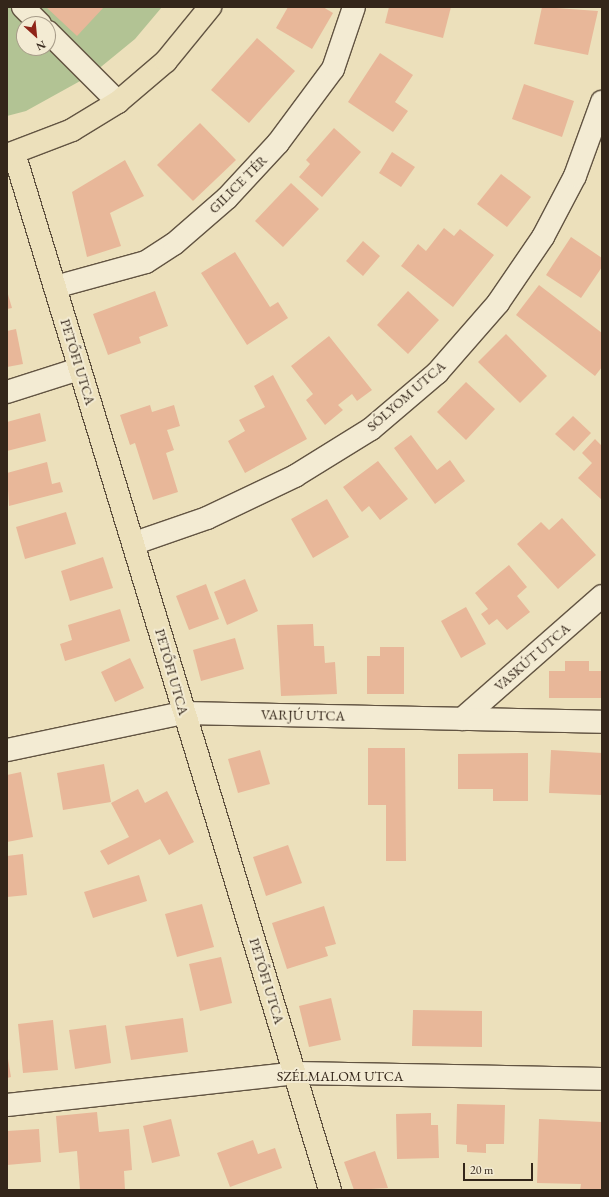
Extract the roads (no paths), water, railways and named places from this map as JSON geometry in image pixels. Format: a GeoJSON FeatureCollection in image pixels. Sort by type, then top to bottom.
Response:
{"type":"FeatureCollection","features":[{"type":"Feature","properties":{"kind":"main road"},"geometry":{"type":"LineString","coordinates":[[10,154],[72,130],[118,102],[166,61],[210,7]]}},
{"type":"Feature","properties":{"kind":"main road","name":"PETŐFI UTCA"},"geometry":{"type":"LineString","coordinates":[[10,154],[55,287],[135,543],[183,713],[296,1073],[330,1190]]}},
{"type":"Feature","properties":{"kind":"street"},"geometry":{"type":"LineString","coordinates":[[23,7],[32,16]]}},
{"type":"Feature","properties":{"kind":"street","name":"GILICE TÉR"},"geometry":{"type":"LineString","coordinates":[[55,287],[146,262],[174,244],[227,198],[278,144],[333,69],[354,7]]}},
{"type":"Feature","properties":{"kind":"street"},"geometry":{"type":"LineString","coordinates":[[56,40],[118,102]]}},
{"type":"Feature","properties":{"kind":"street","name":"SÓLYOM UTCA"},"geometry":{"type":"LineString","coordinates":[[135,543],[207,518],[295,476],[370,429],[437,373],[498,303],[543,237],[575,176],[602,102]]}},
{"type":"Feature","properties":{"kind":"street"},"geometry":{"type":"LineString","coordinates":[[7,392],[80,369]]}},
{"type":"Feature","properties":{"kind":"street","name":"VASKÚT UTCA"},"geometry":{"type":"LineString","coordinates":[[462,719],[602,596]]}},
{"type":"Feature","properties":{"kind":"street","name":"VARJÚ UTCA"},"geometry":{"type":"LineString","coordinates":[[7,750],[183,713],[602,722]]}},
{"type":"Feature","properties":{"kind":"street","name":"SZÉLMALOM UTCA"},"geometry":{"type":"LineString","coordinates":[[7,1105],[296,1073],[602,1079]]}}]}
